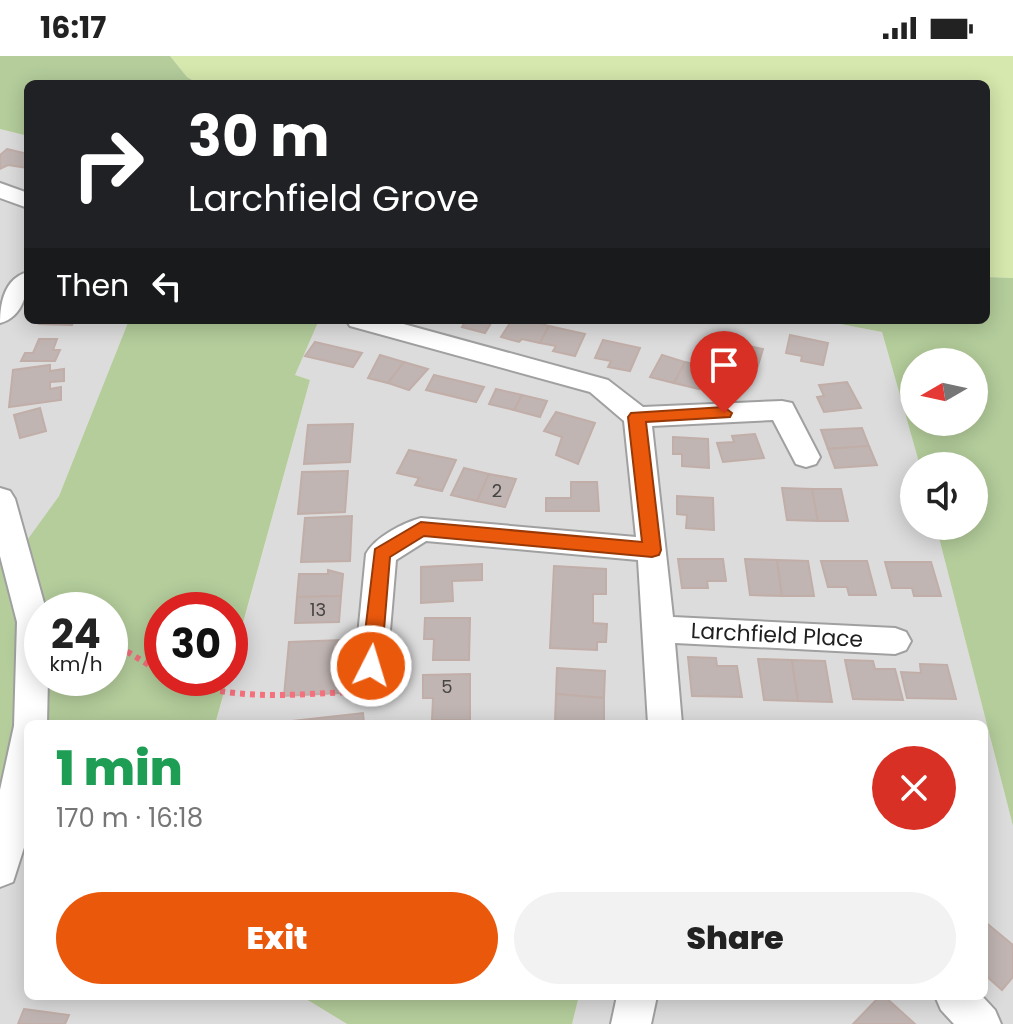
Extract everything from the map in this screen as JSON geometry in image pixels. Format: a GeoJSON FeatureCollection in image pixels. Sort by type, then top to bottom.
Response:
{"type":"FeatureCollection","features":[{"type":"Feature","properties":{"kind":"street"},"geometry":{"type":"LineString","coordinates":[[0,190],[24,199]]}},
{"type":"Feature","properties":{"kind":"street"},"geometry":{"type":"LineString","coordinates":[[1,310],[24,284]]}},
{"type":"Feature","properties":{"kind":"street"},"geometry":{"type":"LineString","coordinates":[[374,324],[599,386],[637,417],[782,410],[806,457]]}},
{"type":"Feature","properties":{"kind":"street"},"geometry":{"type":"LineString","coordinates":[[637,417],[652,550],[665,720]]}},
{"type":"Feature","properties":{"kind":"street"},"geometry":{"type":"LineString","coordinates":[[0,499],[33,622],[30,720]]}},
{"type":"Feature","properties":{"kind":"street"},"geometry":{"type":"LineString","coordinates":[[371,666],[381,554],[421,529],[652,550]]}},
{"type":"Feature","properties":{"kind":"street","name":"Larchfield Place"},"geometry":{"type":"LineString","coordinates":[[659,629],[895,641]]}},
{"type":"Feature","properties":{"kind":"street"},"geometry":{"type":"LineString","coordinates":[[0,870],[7,850],[24,755]]}},
{"type":"Feature","properties":{"kind":"street"},"geometry":{"type":"LineString","coordinates":[[631,1024],[636,1000]]}},
{"type":"Feature","properties":{"kind":"street"},"geometry":{"type":"LineString","coordinates":[[959,1000],[981,1024]]}},
{"type":"Feature","properties":{"kind":"path"},"geometry":{"type":"LineString","coordinates":[[248,692],[282,695],[350,692],[371,666]]}},
{"type":"Feature","properties":{"kind":"shaded area"},"geometry":{"type":"Polygon","coordinates":[[[0,129],[24,135],[24,324],[127,324],[59,496],[20,551],[0,554],[0,129]]]}},
{"type":"Feature","properties":{"kind":"shaded area"},"geometry":{"type":"Polygon","coordinates":[[[317,324],[840,324],[882,332],[900,395],[900,436],[911,436],[916,452],[900,452],[900,540],[940,540],[986,720],[217,720],[223,696],[248,696],[248,606],[310,380],[294,375],[317,324]]]}},
{"type":"Feature","properties":{"kind":"shaded area"},"geometry":{"type":"Polygon","coordinates":[[[988,729],[1013,826],[1013,1024],[572,1024],[578,1000],[988,1000],[988,729]]]}},
{"type":"Feature","properties":{"kind":"shaded area"},"geometry":{"type":"Polygon","coordinates":[[[0,842],[24,847],[24,1000],[308,1000],[347,1024],[0,1024],[0,842]]]}},
{"type":"Feature","properties":{"kind":"green space"},"geometry":{"type":"Polygon","coordinates":[[[0,56],[170,56],[192,80],[24,80],[24,135],[0,129],[0,56]]]}},
{"type":"Feature","properties":{"kind":"green space"},"geometry":{"type":"Polygon","coordinates":[[[170,56],[1013,56],[1013,278],[990,277],[990,80],[192,80],[170,56]]]}},
{"type":"Feature","properties":{"kind":"green space"},"geometry":{"type":"Polygon","coordinates":[[[990,277],[1013,278],[1013,826],[940,540],[988,540],[988,452],[916,452],[911,436],[988,436],[988,348],[900,348],[900,395],[882,332],[840,324],[990,324],[990,277]]]}},
{"type":"Feature","properties":{"kind":"green space"},"geometry":{"type":"Polygon","coordinates":[[[127,324],[317,324],[295,375],[310,380],[248,605],[248,592],[144,592],[144,696],[223,696],[216,720],[24,720],[24,847],[0,842],[0,554],[20,550],[59,496],[127,324]]]}},
{"type":"Feature","properties":{"kind":"green space"},"geometry":{"type":"Polygon","coordinates":[[[308,1000],[578,1000],[572,1024],[347,1024],[308,1000]]]}},
{"type":"Feature","properties":{"kind":"building"},"geometry":{"type":"Polygon","coordinates":[[[7,149],[24,153],[24,167],[8,165],[0,169],[0,155],[7,149]]]}},
{"type":"Feature","properties":{"kind":"building"},"geometry":{"type":"Polygon","coordinates":[[[464,324],[491,324],[485,333],[462,327],[464,324]]]}},
{"type":"Feature","properties":{"kind":"building"},"geometry":{"type":"Polygon","coordinates":[[[509,324],[549,326],[540,343],[501,337],[509,324]]]}},
{"type":"Feature","properties":{"kind":"building"},"geometry":{"type":"Polygon","coordinates":[[[549,326],[585,334],[575,356],[553,351],[556,346],[540,343],[549,326]]]}},
{"type":"Feature","properties":{"kind":"building"},"geometry":{"type":"Polygon","coordinates":[[[790,335],[828,343],[823,365],[801,361],[802,356],[786,353],[790,335]]]}},
{"type":"Feature","properties":{"kind":"building"},"geometry":{"type":"Polygon","coordinates":[[[39,339],[57,339],[53,350],[60,350],[55,361],[21,361],[25,353],[33,353],[39,339]]]}},
{"type":"Feature","properties":{"kind":"building"},"geometry":{"type":"Polygon","coordinates":[[[603,340],[640,348],[630,371],[608,367],[611,361],[595,358],[603,340]]]}},
{"type":"Feature","properties":{"kind":"building"},"geometry":{"type":"Polygon","coordinates":[[[725,341],[763,349],[756,372],[733,367],[735,362],[719,359],[725,341]]]}},
{"type":"Feature","properties":{"kind":"building"},"geometry":{"type":"Polygon","coordinates":[[[315,342],[362,353],[353,367],[305,356],[315,342]]]}},
{"type":"Feature","properties":{"kind":"building"},"geometry":{"type":"Polygon","coordinates":[[[380,355],[404,362],[388,383],[368,378],[380,355]]]}},
{"type":"Feature","properties":{"kind":"building"},"geometry":{"type":"Polygon","coordinates":[[[662,355],[685,362],[674,383],[650,377],[662,355]]]}},
{"type":"Feature","properties":{"kind":"building"},"geometry":{"type":"Polygon","coordinates":[[[404,362],[428,369],[409,390],[388,383],[404,362]]]}},
{"type":"Feature","properties":{"kind":"building"},"geometry":{"type":"Polygon","coordinates":[[[685,362],[709,367],[699,389],[674,383],[685,362]]]}},
{"type":"Feature","properties":{"kind":"building"},"geometry":{"type":"Polygon","coordinates":[[[50,365],[50,371],[64,369],[64,381],[50,382],[50,389],[61,387],[61,400],[9,407],[13,370],[50,365]]]}},
{"type":"Feature","properties":{"kind":"building"},"geometry":{"type":"Polygon","coordinates":[[[434,375],[484,387],[476,402],[426,390],[434,375]]]}},
{"type":"Feature","properties":{"kind":"building"},"geometry":{"type":"Polygon","coordinates":[[[847,382],[861,408],[824,412],[817,397],[824,396],[819,385],[847,382]]]}},
{"type":"Feature","properties":{"kind":"building"},"geometry":{"type":"Polygon","coordinates":[[[496,389],[522,395],[514,410],[489,404],[496,389]]]}},
{"type":"Feature","properties":{"kind":"building"},"geometry":{"type":"Polygon","coordinates":[[[522,395],[547,401],[540,417],[514,410],[522,395]]]}},
{"type":"Feature","properties":{"kind":"building"},"geometry":{"type":"Polygon","coordinates":[[[40,408],[46,431],[20,438],[14,415],[40,408]]]}},
{"type":"Feature","properties":{"kind":"building"},"geometry":{"type":"Polygon","coordinates":[[[556,412],[595,423],[578,464],[556,455],[562,437],[544,431],[556,412]]]}},
{"type":"Feature","properties":{"kind":"building"},"geometry":{"type":"Polygon","coordinates":[[[353,424],[350,462],[304,464],[308,425],[353,424]]]}},
{"type":"Feature","properties":{"kind":"building"},"geometry":{"type":"Polygon","coordinates":[[[862,428],[869,446],[828,449],[821,430],[862,428]]]}},
{"type":"Feature","properties":{"kind":"building"},"geometry":{"type":"Polygon","coordinates":[[[755,434],[764,458],[723,462],[717,443],[734,442],[732,436],[755,434]]]}},
{"type":"Feature","properties":{"kind":"building"},"geometry":{"type":"Polygon","coordinates":[[[673,437],[708,439],[709,468],[682,466],[682,454],[673,454],[673,437]]]}},
{"type":"Feature","properties":{"kind":"building"},"geometry":{"type":"Polygon","coordinates":[[[869,446],[877,465],[835,468],[828,449],[869,446]]]}},
{"type":"Feature","properties":{"kind":"building"},"geometry":{"type":"Polygon","coordinates":[[[409,450],[456,460],[442,491],[415,485],[419,478],[397,473],[409,450]]]}},
{"type":"Feature","properties":{"kind":"building"},"geometry":{"type":"Polygon","coordinates":[[[464,468],[489,474],[477,501],[451,495],[464,468]]]}},
{"type":"Feature","properties":{"kind":"building"},"geometry":{"type":"Polygon","coordinates":[[[348,471],[345,512],[298,514],[302,472],[348,471]]]}},
{"type":"Feature","properties":{"kind":"building"},"geometry":{"type":"Polygon","coordinates":[[[489,474],[516,479],[505,507],[477,501],[489,474]]]}},
{"type":"Feature","properties":{"kind":"building"},"geometry":{"type":"Polygon","coordinates":[[[571,482],[597,482],[599,511],[546,511],[546,498],[571,498],[571,482]]]}},
{"type":"Feature","properties":{"kind":"building"},"geometry":{"type":"Polygon","coordinates":[[[782,488],[812,489],[818,521],[787,520],[782,488]]]}},
{"type":"Feature","properties":{"kind":"building"},"geometry":{"type":"Polygon","coordinates":[[[812,489],[841,489],[848,521],[818,521],[812,489]]]}},
{"type":"Feature","properties":{"kind":"building"},"geometry":{"type":"Polygon","coordinates":[[[677,496],[713,498],[714,530],[686,528],[687,515],[677,514],[677,496]]]}},
{"type":"Feature","properties":{"kind":"building"},"geometry":{"type":"Polygon","coordinates":[[[352,516],[350,561],[301,562],[305,518],[352,516]]]}},
{"type":"Feature","properties":{"kind":"building"},"geometry":{"type":"Polygon","coordinates":[[[678,559],[723,559],[726,581],[707,581],[708,588],[682,588],[678,559]]]}},
{"type":"Feature","properties":{"kind":"building"},"geometry":{"type":"Polygon","coordinates":[[[745,559],[777,560],[782,596],[750,595],[745,559]]]}},
{"type":"Feature","properties":{"kind":"building"},"geometry":{"type":"Polygon","coordinates":[[[777,560],[808,561],[814,596],[782,596],[777,560]]]}},
{"type":"Feature","properties":{"kind":"building"},"geometry":{"type":"Polygon","coordinates":[[[821,561],[867,561],[876,595],[849,595],[847,587],[828,587],[821,561]]]}},
{"type":"Feature","properties":{"kind":"building"},"geometry":{"type":"Polygon","coordinates":[[[885,562],[931,562],[941,596],[914,596],[912,588],[892,588],[885,562]]]}},
{"type":"Feature","properties":{"kind":"building"},"geometry":{"type":"Polygon","coordinates":[[[482,564],[482,580],[452,581],[453,601],[421,603],[421,567],[482,564]]]}},
{"type":"Feature","properties":{"kind":"building"},"geometry":{"type":"Polygon","coordinates":[[[554,566],[606,569],[606,594],[593,594],[593,623],[607,624],[606,642],[597,642],[597,650],[550,648],[554,566]]]}},
{"type":"Feature","properties":{"kind":"building"},"geometry":{"type":"Polygon","coordinates":[[[328,570],[343,574],[341,596],[297,597],[299,574],[328,574],[328,570]]]}},
{"type":"Feature","properties":{"kind":"building"},"geometry":{"type":"Polygon","coordinates":[[[341,596],[339,622],[295,623],[297,597],[341,596]]]}},
{"type":"Feature","properties":{"kind":"building"},"geometry":{"type":"Polygon","coordinates":[[[425,618],[470,618],[469,660],[433,660],[434,639],[424,639],[425,618]]]}},
{"type":"Feature","properties":{"kind":"building"},"geometry":{"type":"Polygon","coordinates":[[[342,640],[339,693],[284,696],[289,642],[342,640]]]}},
{"type":"Feature","properties":{"kind":"building"},"geometry":{"type":"Polygon","coordinates":[[[688,657],[716,658],[717,666],[737,666],[742,697],[692,696],[688,657]]]}},
{"type":"Feature","properties":{"kind":"building"},"geometry":{"type":"Polygon","coordinates":[[[758,659],[792,660],[798,701],[764,700],[758,659]]]}},
{"type":"Feature","properties":{"kind":"building"},"geometry":{"type":"Polygon","coordinates":[[[792,660],[825,661],[832,702],[798,701],[792,660]]]}},
{"type":"Feature","properties":{"kind":"building"},"geometry":{"type":"Polygon","coordinates":[[[845,660],[873,661],[875,669],[895,669],[903,700],[853,699],[845,660]]]}},
{"type":"Feature","properties":{"kind":"building"},"geometry":{"type":"Polygon","coordinates":[[[920,664],[947,665],[956,699],[907,698],[901,672],[921,673],[920,664]]]}},
{"type":"Feature","properties":{"kind":"building"},"geometry":{"type":"Polygon","coordinates":[[[557,668],[605,671],[604,698],[556,694],[557,668]]]}},
{"type":"Feature","properties":{"kind":"building"},"geometry":{"type":"Polygon","coordinates":[[[470,674],[470,720],[432,720],[433,698],[423,698],[423,675],[470,674]]]}},
{"type":"Feature","properties":{"kind":"building"},"geometry":{"type":"Polygon","coordinates":[[[556,694],[604,698],[604,720],[555,720],[556,694]]]}},
{"type":"Feature","properties":{"kind":"building"},"geometry":{"type":"Polygon","coordinates":[[[363,713],[364,720],[302,720],[363,713]]]}},
{"type":"Feature","properties":{"kind":"building"},"geometry":{"type":"Polygon","coordinates":[[[988,924],[1013,945],[1013,977],[1002,990],[988,978],[988,924]]]}},
{"type":"Feature","properties":{"kind":"building"},"geometry":{"type":"Polygon","coordinates":[[[876,1000],[888,1000],[915,1024],[853,1024],[876,1000]]]}},
{"type":"Feature","properties":{"kind":"building"},"geometry":{"type":"Polygon","coordinates":[[[24,1009],[69,1015],[65,1024],[18,1024],[24,1009]]]}},
{"type":"Feature","properties":{"kind":"route"},"geometry":{"type":"LineString","coordinates":[[371,666],[381,554],[421,529],[652,550],[637,417],[724,413]]}}]}
